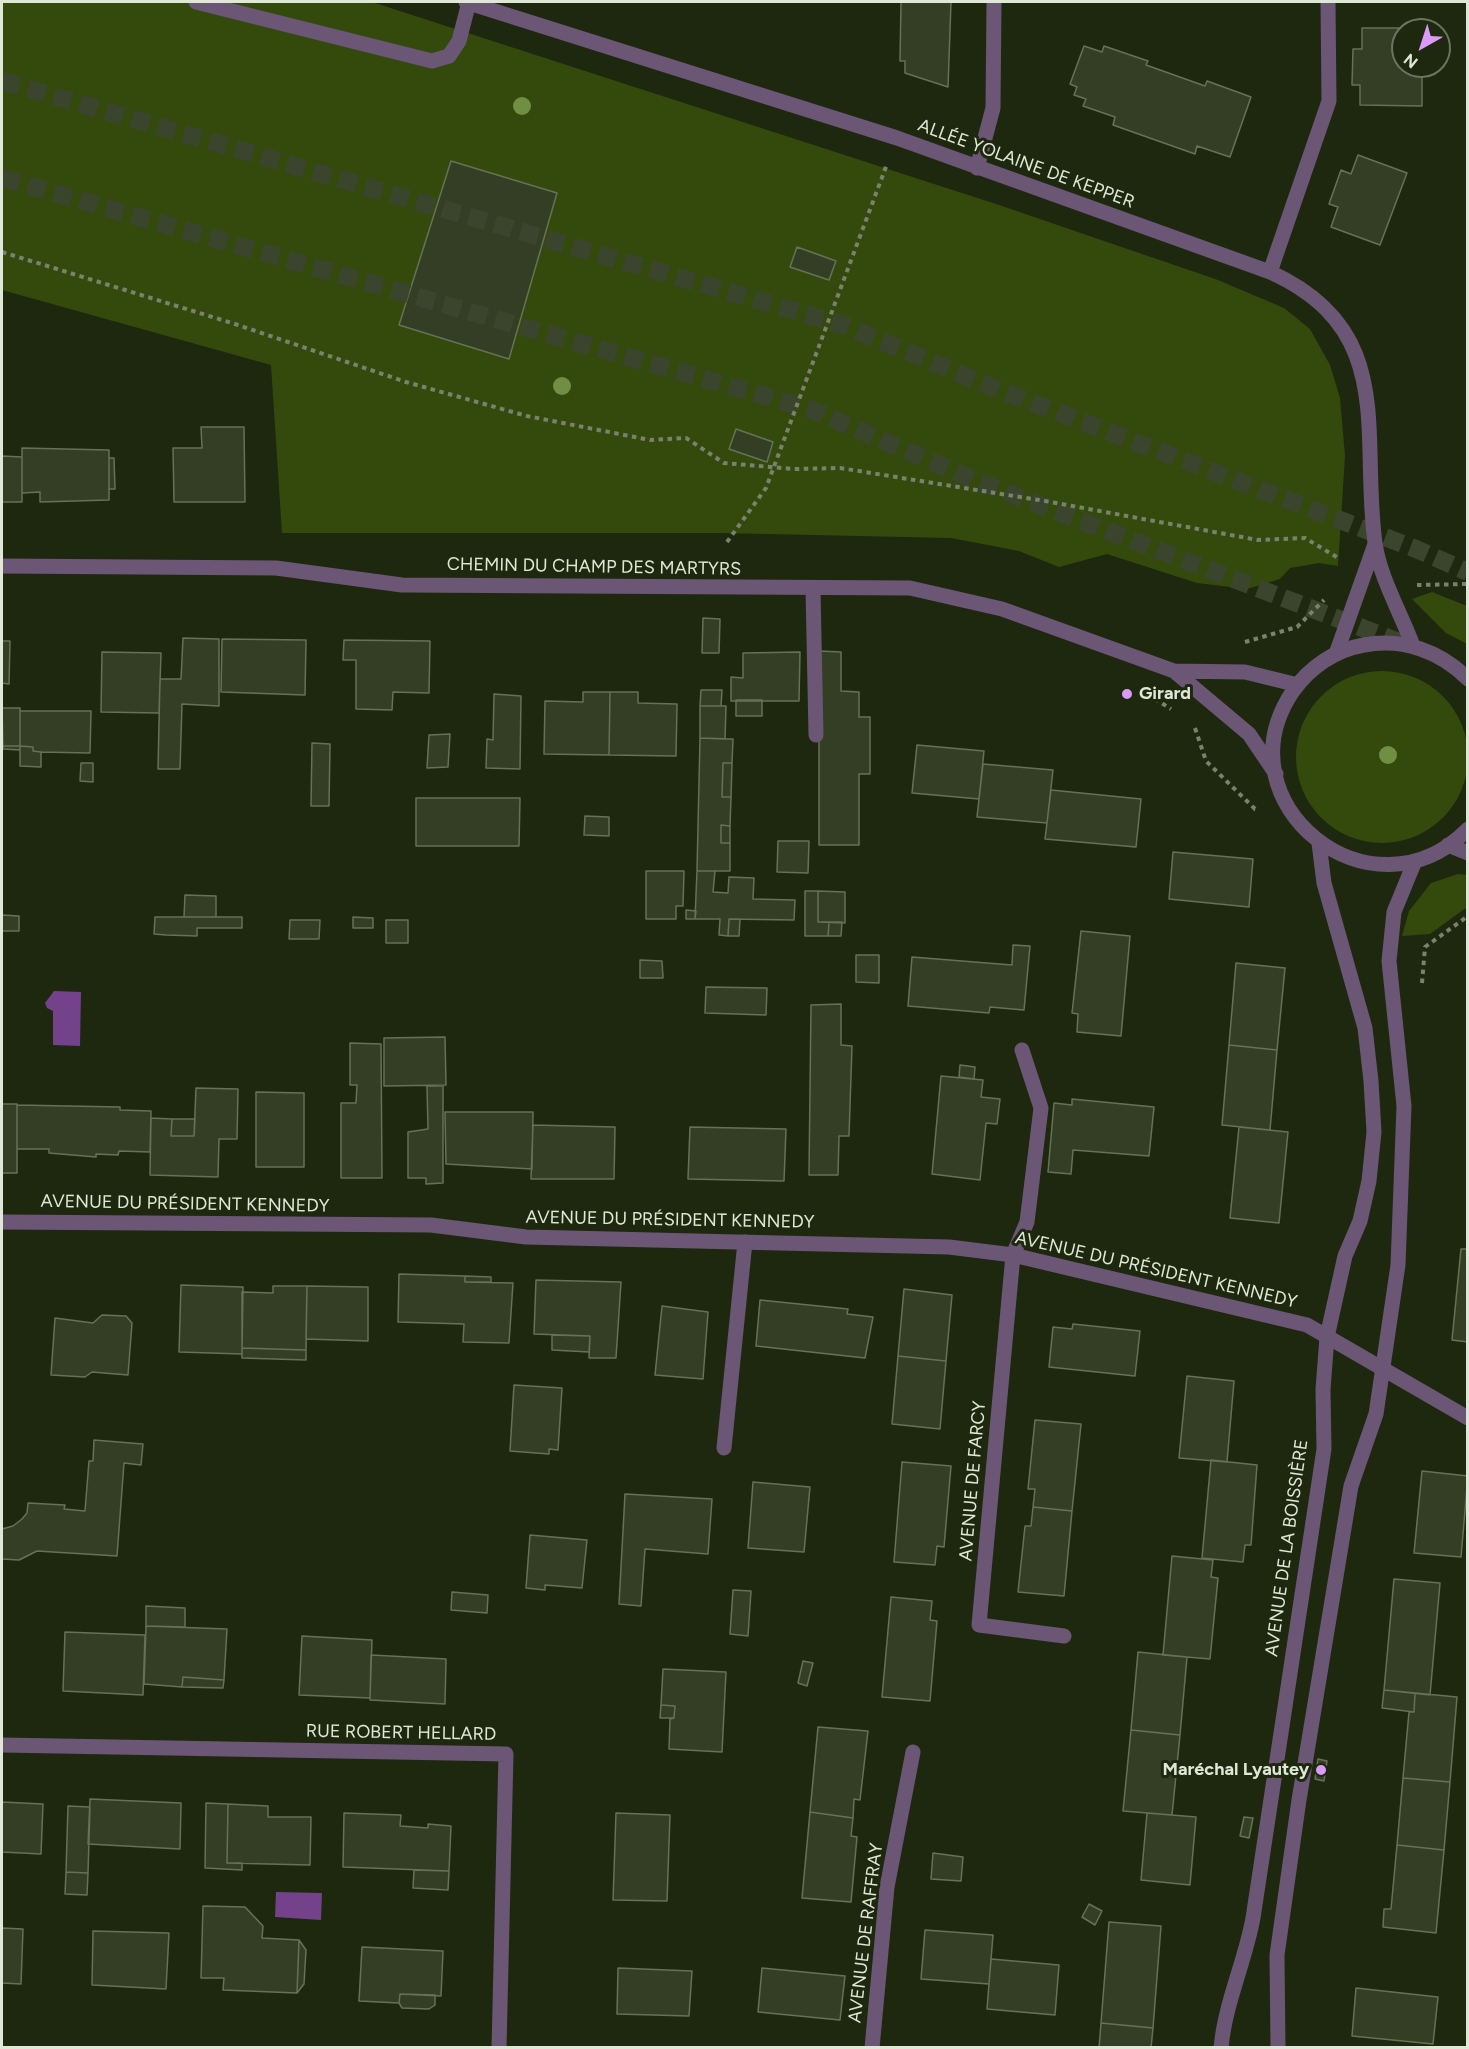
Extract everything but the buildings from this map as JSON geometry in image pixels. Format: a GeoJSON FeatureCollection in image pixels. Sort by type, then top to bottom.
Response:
{"type":"FeatureCollection","features":[{"type":"Feature","properties":{"kind":"street"},"geometry":{"type":"LineString","coordinates":[[196,2],[432,60],[449,56],[459,41],[468,2]]}},
{"type":"Feature","properties":{"kind":"street","name":"ALLÉE YOLAINE DE KEPPER"},"geometry":{"type":"LineString","coordinates":[[468,2],[897,138],[1270,272],[1289,281],[1323,306],[1341,327],[1354,350],[1364,376],[1369,405],[1376,544],[1389,587],[1413,646]]}},
{"type":"Feature","properties":{"kind":"street"},"geometry":{"type":"LineString","coordinates":[[976,168],[993,108],[994,2]]}},
{"type":"Feature","properties":{"kind":"street"},"geometry":{"type":"LineString","coordinates":[[1270,272],[1329,101],[1328,2]]}},
{"type":"Feature","properties":{"kind":"street","name":"ALLÉE YOLAINE DE KEPPER"},"geometry":{"type":"LineString","coordinates":[[1336,654],[1376,544]]}},
{"type":"Feature","properties":{"kind":"street","name":"CHEMIN DU CHAMP DES MARTYRS"},"geometry":{"type":"LineString","coordinates":[[2,566],[276,568],[402,585],[910,588],[1002,609],[1174,671],[1245,672],[1298,685]]}},
{"type":"Feature","properties":{"kind":"street"},"geometry":{"type":"LineString","coordinates":[[813,589],[816,735]]}},
{"type":"Feature","properties":{"kind":"street"},"geometry":{"type":"LineString","coordinates":[[1466,674],[1439,657],[1413,646],[1372,644],[1336,654],[1315,667],[1298,685],[1285,705],[1277,728],[1274,751],[1276,774],[1289,809],[1319,843],[1341,856],[1365,863],[1390,865],[1415,861],[1448,845],[1467,829]]}},
{"type":"Feature","properties":{"kind":"street","name":"CHEMIN DU CHAMP DES MARTYRS"},"geometry":{"type":"LineString","coordinates":[[1174,671],[1249,734],[1276,774]]}},
{"type":"Feature","properties":{"kind":"street","name":"AVENUE DE LA BOISSIÈRE"},"geometry":{"type":"LineString","coordinates":[[1221,2048],[1222,2032],[1248,1948],[1324,1449],[1323,1389],[1327,1337],[1345,1256],[1360,1221],[1369,1181],[1374,1132],[1365,1028],[1324,883],[1319,843]]}},
{"type":"Feature","properties":{"kind":"street"},"geometry":{"type":"LineString","coordinates":[[1448,845],[1467,853]]}},
{"type":"Feature","properties":{"kind":"street"},"geometry":{"type":"LineString","coordinates":[[1278,2048],[1277,1954],[1299,1800],[1351,1486],[1376,1414],[1398,1265],[1404,1106],[1389,961],[1394,912],[1415,861]]}},
{"type":"Feature","properties":{"kind":"street"},"geometry":{"type":"LineString","coordinates":[[1013,1255],[1027,1222],[1041,1108],[1022,1050]]}},
{"type":"Feature","properties":{"kind":"street","name":"AVENUE DU PRÉSIDENT KENNEDY"},"geometry":{"type":"LineString","coordinates":[[2,1222],[431,1225],[526,1237],[949,1246],[1013,1255],[1307,1325],[1467,1418]]}},
{"type":"Feature","properties":{"kind":"street"},"geometry":{"type":"LineString","coordinates":[[724,1448],[745,1242]]}},
{"type":"Feature","properties":{"kind":"street","name":"AVENUE DE FARCY"},"geometry":{"type":"LineString","coordinates":[[1013,1255],[979,1625],[1064,1636]]}},
{"type":"Feature","properties":{"kind":"street","name":"RUE ROBERT HELLARD"},"geometry":{"type":"LineString","coordinates":[[2,1745],[506,1754],[499,2048]]}},
{"type":"Feature","properties":{"kind":"street","name":"AVENUE DE RAFFRAY"},"geometry":{"type":"LineString","coordinates":[[872,2048],[887,1887],[914,1752]]}},
{"type":"Feature","properties":{"kind":"path"},"geometry":{"type":"LineString","coordinates":[[727,542],[766,488],[897,138]]}},
{"type":"Feature","properties":{"kind":"path"},"geometry":{"type":"LineString","coordinates":[[2,252],[235,324],[406,382],[527,416],[650,440],[686,438],[724,464],[774,468],[840,468],[1045,501],[1258,540],[1305,538],[1341,559]]}},
{"type":"Feature","properties":{"kind":"path"},"geometry":{"type":"LineString","coordinates":[[1415,585],[1467,584]]}},
{"type":"Feature","properties":{"kind":"path"},"geometry":{"type":"LineString","coordinates":[[1239,644],[1296,627],[1328,596]]}},
{"type":"Feature","properties":{"kind":"path"},"geometry":{"type":"LineString","coordinates":[[1143,692],[1173,711]]}},
{"type":"Feature","properties":{"kind":"path"},"geometry":{"type":"LineString","coordinates":[[1193,723],[1206,761],[1255,809],[1289,809]]}},
{"type":"Feature","properties":{"kind":"path"},"geometry":{"type":"LineString","coordinates":[[1422,989],[1425,947],[1467,916]]}},
{"type":"Feature","properties":{"kind":"green space"},"geometry":{"type":"Polygon","coordinates":[[[2,2],[372,2],[999,205],[1218,280],[1284,308],[1310,329],[1330,365],[1340,398],[1345,456],[1338,566],[1319,563],[1290,568],[1280,579],[1247,589],[1197,583],[1107,554],[1059,567],[1019,551],[951,538],[721,533],[282,533],[271,365],[2,290],[2,2]]]}},
{"type":"Feature","properties":{"kind":"green space"},"geometry":{"type":"Polygon","coordinates":[[[1432,592],[1467,606],[1467,644],[1446,633],[1412,599],[1432,592]]]}},
{"type":"Feature","properties":{"kind":"green space"},"geometry":{"type":"Polygon","coordinates":[[[1382,671],[1399,672],[1415,677],[1430,685],[1443,696],[1454,709],[1462,724],[1467,740],[1467,774],[1462,790],[1454,805],[1443,818],[1430,829],[1415,837],[1399,842],[1382,843],[1365,842],[1349,837],[1334,829],[1321,818],[1310,805],[1302,790],[1297,774],[1296,757],[1297,740],[1302,724],[1310,709],[1321,696],[1334,685],[1349,677],[1365,672],[1382,671]]]}},
{"type":"Feature","properties":{"kind":"green space"},"geometry":{"type":"Polygon","coordinates":[[[1458,874],[1467,875],[1467,907],[1430,934],[1402,936],[1409,911],[1431,883],[1458,874]]]}},
{"type":"Feature","properties":{"kind":"shaded area"},"geometry":{"type":"Polygon","coordinates":[[[54,991],[81,992],[80,1046],[53,1045],[53,1011],[47,1008],[45,1003],[54,991]]]}},
{"type":"Feature","properties":{"kind":"shaded area"},"geometry":{"type":"Polygon","coordinates":[[[276,1892],[322,1893],[321,1920],[275,1917],[276,1892]]]}},
{"type":"Feature","properties":{"kind":"tunnel"},"geometry":{"type":"LineString","coordinates":[[2,81],[843,325],[999,390],[1416,549],[1468,572]]}},
{"type":"Feature","properties":{"kind":"tunnel"},"geometry":{"type":"LineString","coordinates":[[2,178],[810,409],[979,482],[1407,645]]}},
{"type":"Feature","properties":{"kind":"place","name":"Girard"},"geometry":{"type":"Point","coordinates":[1127,694]}},
{"type":"Feature","properties":{"kind":"place","name":"Maréchal Lyautey"},"geometry":{"type":"Point","coordinates":[1321,1770]}}]}
